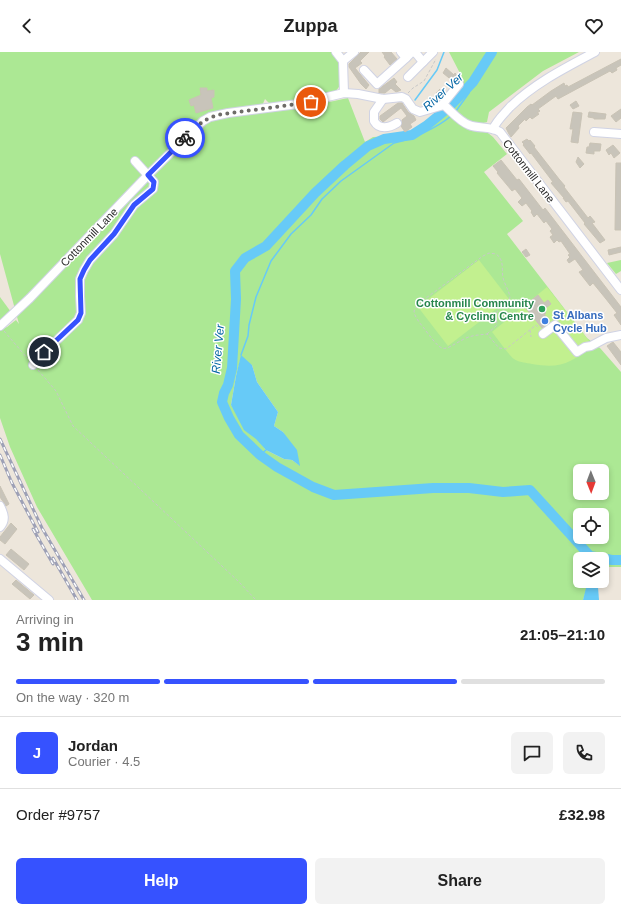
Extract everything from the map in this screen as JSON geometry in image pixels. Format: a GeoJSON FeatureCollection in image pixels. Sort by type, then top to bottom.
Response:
{"type":"FeatureCollection","features":[{"type":"Feature","properties":{"kind":"street"},"geometry":{"type":"LineString","coordinates":[[336,52],[343,61],[344,93]]}},
{"type":"Feature","properties":{"kind":"street"},"geometry":{"type":"LineString","coordinates":[[343,61],[354,52]]}},
{"type":"Feature","properties":{"kind":"street"},"geometry":{"type":"LineString","coordinates":[[364,70],[377,84],[407,54],[415,52],[423,62]]}},
{"type":"Feature","properties":{"kind":"street"},"geometry":{"type":"LineString","coordinates":[[404,98],[416,111],[423,112],[446,108],[469,125],[493,129],[497,121],[521,96],[545,79],[596,52]]}},
{"type":"Feature","properties":{"kind":"street"},"geometry":{"type":"LineString","coordinates":[[408,77],[433,54]]}},
{"type":"Feature","properties":{"kind":"street"},"geometry":{"type":"LineString","coordinates":[[446,108],[459,84]]}},
{"type":"Feature","properties":{"kind":"street","name":"Cottonmill Lane"},"geometry":{"type":"LineString","coordinates":[[0,326],[30,298],[148,175],[199,125],[210,117],[228,113],[311,102],[344,93],[358,94],[383,100],[404,98]]}},
{"type":"Feature","properties":{"kind":"street"},"geometry":{"type":"LineString","coordinates":[[383,100],[374,112],[374,121],[376,125],[383,127],[391,126],[397,123]]}},
{"type":"Feature","properties":{"kind":"street","name":"Cottonmill Lane"},"geometry":{"type":"LineString","coordinates":[[493,129],[500,132],[618,279],[621,290]]}},
{"type":"Feature","properties":{"kind":"street"},"geometry":{"type":"LineString","coordinates":[[594,132],[621,134]]}},
{"type":"Feature","properties":{"kind":"street"},"geometry":{"type":"LineString","coordinates":[[33,364],[78,320],[81,313],[80,279],[84,270],[90,260],[114,234],[134,205],[153,189],[154,182],[135,161]]}},
{"type":"Feature","properties":{"kind":"street"},"geometry":{"type":"LineString","coordinates":[[543,334],[556,325],[577,352],[606,338],[621,335]]}},
{"type":"Feature","properties":{"kind":"street"},"geometry":{"type":"LineString","coordinates":[[0,506],[5,518],[2,525]]}},
{"type":"Feature","properties":{"kind":"street"},"geometry":{"type":"LineString","coordinates":[[0,558],[44,599]]}},
{"type":"Feature","properties":{"kind":"path"},"geometry":{"type":"LineString","coordinates":[[404,98],[413,88],[424,81],[433,54]]}},
{"type":"Feature","properties":{"kind":"path"},"geometry":{"type":"LineString","coordinates":[[492,253],[498,255],[502,260],[503,279],[510,296],[509,301],[498,309],[496,315],[497,325],[487,334],[470,337],[450,348],[441,348],[416,318],[414,310],[418,304],[483,256],[492,253]]}},
{"type":"Feature","properties":{"kind":"path"},"geometry":{"type":"LineString","coordinates":[[487,334],[499,348],[504,349],[508,348],[536,325],[543,334]]}},
{"type":"Feature","properties":{"kind":"path"},"geometry":{"type":"LineString","coordinates":[[0,326],[56,391],[73,426],[239,582],[256,600]]}},
{"type":"Feature","properties":{"kind":"path"},"geometry":{"type":"LineString","coordinates":[[530,330],[531,337]]}},
{"type":"Feature","properties":{"kind":"green space"},"geometry":{"type":"Polygon","coordinates":[[[0,52],[333,52],[339,61],[341,84],[336,91],[317,97],[271,105],[265,99],[259,113],[315,105],[348,98],[365,142],[373,137],[395,136],[411,133],[426,124],[442,111],[446,111],[473,129],[488,133],[507,154],[484,172],[523,221],[507,234],[587,338],[600,348],[621,372],[621,567],[609,567],[609,552],[573,552],[573,588],[587,588],[583,600],[92,600],[37,507],[10,447],[0,418],[0,330],[16,320],[19,324],[0,254],[0,52]],[[240,361],[231,405],[266,450],[284,459],[292,460],[299,465],[283,432],[274,426],[278,412],[257,382],[252,365],[240,361]]]}},
{"type":"Feature","properties":{"kind":"green space"},"geometry":{"type":"Polygon","coordinates":[[[449,52],[579,52],[543,71],[489,112],[487,122],[475,123],[464,118],[445,101],[464,81],[449,52]]]}},
{"type":"Feature","properties":{"kind":"green space"},"geometry":{"type":"Polygon","coordinates":[[[479,260],[509,299],[448,346],[418,307],[479,260]]]}},
{"type":"Feature","properties":{"kind":"green space"},"geometry":{"type":"Polygon","coordinates":[[[621,260],[621,271],[616,274],[607,263],[621,260]]]}},
{"type":"Feature","properties":{"kind":"green space","name":"Cottonmill Community & Cycling Centre"},"geometry":{"type":"Polygon","coordinates":[[[547,287],[593,346],[578,357],[558,365],[551,366],[518,361],[509,354],[492,332],[547,287]]]}},
{"type":"Feature","properties":{"kind":"green space"},"geometry":{"type":"Polygon","coordinates":[[[0,297],[11,312],[0,322],[0,297]]]}},
{"type":"Feature","properties":{"kind":"water"},"geometry":{"type":"Polygon","coordinates":[[[241,355],[252,365],[257,382],[278,412],[274,426],[283,432],[297,450],[300,466],[292,460],[284,459],[266,450],[256,439],[244,430],[231,405],[241,355]]]}},
{"type":"Feature","properties":{"kind":"water"},"geometry":{"type":"Polygon","coordinates":[[[586,588],[598,588],[599,600],[583,600],[586,588]]]}},
{"type":"Feature","properties":{"kind":"building"},"geometry":{"type":"Polygon","coordinates":[[[361,52],[369,52],[360,61],[362,63],[355,68],[369,85],[366,89],[349,67],[349,64],[361,52]]]}},
{"type":"Feature","properties":{"kind":"building"},"geometry":{"type":"Polygon","coordinates":[[[382,52],[391,52],[397,59],[390,65],[382,52]]]}},
{"type":"Feature","properties":{"kind":"building"},"geometry":{"type":"Polygon","coordinates":[[[621,59],[621,65],[612,73],[610,71],[558,99],[556,96],[538,109],[540,111],[537,113],[539,114],[532,119],[530,117],[526,121],[525,119],[518,126],[519,128],[511,137],[506,128],[531,104],[532,105],[564,83],[565,86],[567,85],[568,87],[621,59]]]}},
{"type":"Feature","properties":{"kind":"building"},"geometry":{"type":"Polygon","coordinates":[[[446,68],[454,75],[455,73],[459,77],[454,82],[443,73],[446,68]]]}},
{"type":"Feature","properties":{"kind":"building"},"geometry":{"type":"Polygon","coordinates":[[[394,78],[397,82],[395,84],[401,90],[396,92],[391,88],[385,93],[379,93],[379,89],[394,78]]]}},
{"type":"Feature","properties":{"kind":"building"},"geometry":{"type":"Polygon","coordinates":[[[200,88],[207,88],[207,91],[214,90],[214,97],[211,98],[213,108],[196,113],[194,105],[191,106],[189,100],[201,95],[200,88]]]}},
{"type":"Feature","properties":{"kind":"building"},"geometry":{"type":"Polygon","coordinates":[[[440,89],[444,93],[441,98],[436,93],[440,89]]]}},
{"type":"Feature","properties":{"kind":"building"},"geometry":{"type":"Polygon","coordinates":[[[576,101],[579,106],[573,109],[570,105],[576,101]]]}},
{"type":"Feature","properties":{"kind":"building"},"geometry":{"type":"Polygon","coordinates":[[[398,103],[402,103],[416,120],[410,124],[412,127],[405,132],[401,126],[402,120],[407,116],[401,108],[383,122],[380,119],[380,116],[398,103]]]}},
{"type":"Feature","properties":{"kind":"building"},"geometry":{"type":"Polygon","coordinates":[[[621,109],[621,118],[616,122],[611,116],[621,109]]]}},
{"type":"Feature","properties":{"kind":"building"},"geometry":{"type":"Polygon","coordinates":[[[573,112],[582,113],[578,143],[571,142],[573,129],[570,129],[573,112]]]}},
{"type":"Feature","properties":{"kind":"building"},"geometry":{"type":"Polygon","coordinates":[[[589,112],[606,114],[605,119],[594,119],[588,117],[589,112]]]}},
{"type":"Feature","properties":{"kind":"building"},"geometry":{"type":"Polygon","coordinates":[[[527,139],[529,141],[530,140],[535,146],[534,147],[588,218],[590,216],[595,222],[592,223],[605,240],[600,243],[584,224],[585,223],[568,201],[566,202],[551,183],[553,182],[523,145],[524,144],[522,142],[527,139]]]}},
{"type":"Feature","properties":{"kind":"building"},"geometry":{"type":"Polygon","coordinates":[[[590,143],[601,144],[600,151],[594,151],[594,154],[586,153],[587,147],[589,147],[590,143]]]}},
{"type":"Feature","properties":{"kind":"building"},"geometry":{"type":"Polygon","coordinates":[[[613,145],[620,153],[614,158],[611,153],[609,155],[606,150],[613,145]]]}},
{"type":"Feature","properties":{"kind":"building"},"geometry":{"type":"Polygon","coordinates":[[[578,157],[584,164],[580,168],[576,162],[578,157]]]}},
{"type":"Feature","properties":{"kind":"building"},"geometry":{"type":"Polygon","coordinates":[[[501,160],[517,180],[519,179],[543,210],[545,208],[621,307],[621,325],[614,315],[617,313],[606,299],[593,283],[590,286],[579,272],[583,270],[575,259],[569,263],[567,260],[570,257],[568,255],[570,254],[561,241],[559,242],[557,240],[554,243],[550,237],[553,235],[550,231],[552,229],[546,221],[544,223],[537,214],[534,217],[531,212],[532,211],[526,203],[522,206],[518,202],[522,198],[515,189],[512,191],[493,166],[501,160]]]}},
{"type":"Feature","properties":{"kind":"building"},"geometry":{"type":"Polygon","coordinates":[[[616,163],[621,163],[621,230],[615,230],[616,163]]]}},
{"type":"Feature","properties":{"kind":"building"},"geometry":{"type":"Polygon","coordinates":[[[621,247],[621,252],[609,255],[608,250],[621,247]]]}},
{"type":"Feature","properties":{"kind":"building"},"geometry":{"type":"Polygon","coordinates":[[[526,249],[530,255],[526,257],[522,252],[526,249]]]}},
{"type":"Feature","properties":{"kind":"building"},"geometry":{"type":"Polygon","coordinates":[[[538,295],[544,303],[548,300],[551,304],[543,310],[550,322],[542,328],[524,306],[538,295]]]}},
{"type":"Feature","properties":{"kind":"building"},"geometry":{"type":"Polygon","coordinates":[[[613,342],[621,352],[621,365],[607,346],[613,342]]]}},
{"type":"Feature","properties":{"kind":"building"},"geometry":{"type":"Polygon","coordinates":[[[0,486],[9,504],[6,506],[0,497],[0,486]]]}},
{"type":"Feature","properties":{"kind":"building"},"geometry":{"type":"Polygon","coordinates":[[[11,523],[17,529],[5,544],[0,540],[0,537],[11,523]]]}},
{"type":"Feature","properties":{"kind":"building"},"geometry":{"type":"Polygon","coordinates":[[[11,549],[29,564],[24,570],[6,555],[11,549]]]}},
{"type":"Feature","properties":{"kind":"building"},"geometry":{"type":"Polygon","coordinates":[[[16,580],[34,595],[30,599],[12,584],[16,580]]]}},
{"type":"Feature","properties":{"kind":"waterway"},"geometry":{"type":"LineString","coordinates":[[415,100],[437,70],[444,52]]}},
{"type":"Feature","properties":{"kind":"waterway","name":"River Ver"},"geometry":{"type":"LineString","coordinates":[[492,52],[473,82],[448,108],[426,126],[412,135],[384,139],[368,146],[315,193],[266,246],[245,258],[235,271],[236,299],[232,368],[222,402],[239,435],[260,455],[277,467],[313,487],[334,495],[433,488],[469,488],[503,492],[530,490],[590,556],[621,560]]}},
{"type":"Feature","properties":{"kind":"waterway"},"geometry":{"type":"LineString","coordinates":[[456,111],[469,93],[473,82]]}},
{"type":"Feature","properties":{"kind":"waterway"},"geometry":{"type":"LineString","coordinates":[[241,355],[248,336],[249,325],[256,297],[271,261],[291,234],[311,215],[322,199],[341,181],[394,143],[409,139],[439,125],[451,116]]}},
{"type":"Feature","properties":{"kind":"waterway","name":"River Ver"},"geometry":{"type":"LineString","coordinates":[[260,455],[266,450]]}},
{"type":"Feature","properties":{"kind":"railway"},"geometry":{"type":"LineString","coordinates":[[0,439],[42,528],[84,600]]}},
{"type":"Feature","properties":{"kind":"railway"},"geometry":{"type":"LineString","coordinates":[[0,455],[12,483],[38,532]]}},
{"type":"Feature","properties":{"kind":"railway"},"geometry":{"type":"LineString","coordinates":[[33,529],[53,564]]}},
{"type":"Feature","properties":{"kind":"railway"},"geometry":{"type":"LineString","coordinates":[[53,558],[77,600]]}},
{"type":"Feature","properties":{"kind":"way so far"},"geometry":{"type":"LineString","coordinates":[[185,138],[203,121],[217,115],[311,102]]}},
{"type":"Feature","properties":{"kind":"place","name":"Cottonmill Community & Cycling Centre"},"geometry":{"type":"Point","coordinates":[542,309]}},
{"type":"Feature","properties":{"kind":"place","name":"St Albans Cycle Hub"},"geometry":{"type":"Point","coordinates":[545,321]}},
{"type":"Feature","properties":{"kind":"route"},"geometry":{"type":"LineString","coordinates":[[44,352],[78,320],[81,313],[80,279],[90,260],[114,234],[134,205],[153,189],[154,182],[148,175],[185,138]]}}]}
